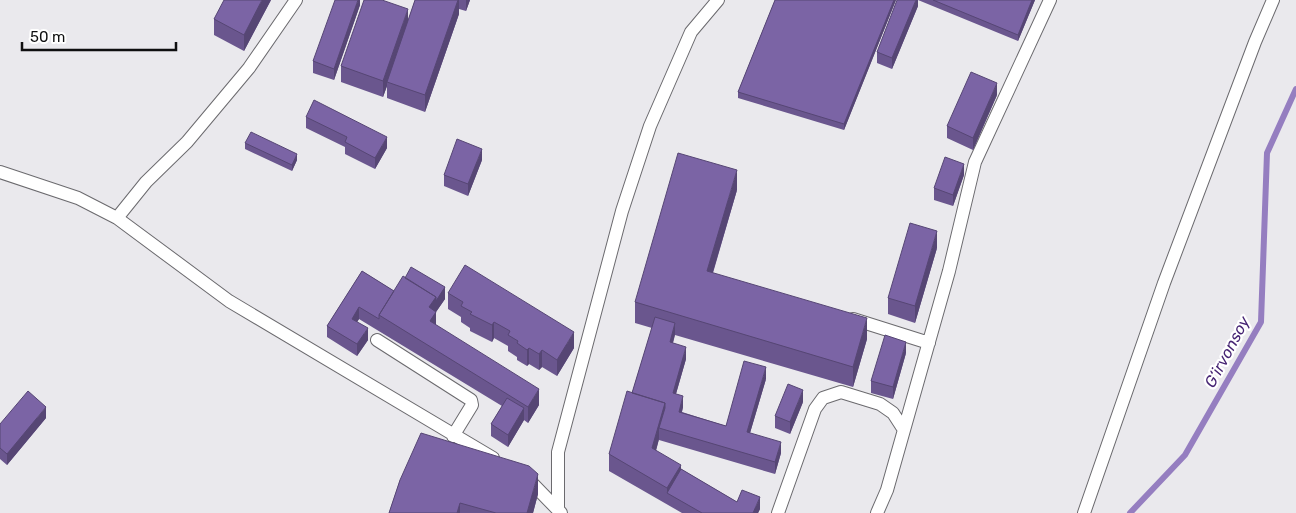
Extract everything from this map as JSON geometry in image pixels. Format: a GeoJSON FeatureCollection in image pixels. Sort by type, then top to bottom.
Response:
{"type":"FeatureCollection","features":[{"type":"Feature","properties":{"kind":"lane"},"geometry":{"type":"LineString","coordinates":[[117,218],[146,182],[187,142],[249,68],[296,0]]}},
{"type":"Feature","properties":{"kind":"lane"},"geometry":{"type":"LineString","coordinates":[[559,512],[558,452],[622,211],[650,126],[691,32],[718,0]]}},
{"type":"Feature","properties":{"kind":"lane"},"geometry":{"type":"LineString","coordinates":[[877,513],[887,490],[929,343],[949,271],[975,162],[1050,0]]}},
{"type":"Feature","properties":{"kind":"lane"},"geometry":{"type":"LineString","coordinates":[[1084,513],[1164,283],[1255,42],[1273,0]]}},
{"type":"Feature","properties":{"kind":"lane"},"geometry":{"type":"LineString","coordinates":[[0,172],[78,198],[117,218],[229,301],[503,464]]}},
{"type":"Feature","properties":{"kind":"lane"},"geometry":{"type":"LineString","coordinates":[[843,316],[929,343]]}},
{"type":"Feature","properties":{"kind":"lane"},"geometry":{"type":"LineString","coordinates":[[377,340],[471,400],[472,406],[453,436]]}},
{"type":"Feature","properties":{"kind":"lane"},"geometry":{"type":"LineString","coordinates":[[778,513],[815,408],[823,398],[841,392],[880,404],[893,413],[904,430]]}},
{"type":"Feature","properties":{"kind":"lane"},"geometry":{"type":"LineString","coordinates":[[519,474],[527,478],[559,512]]}},
{"type":"Feature","properties":{"kind":"building"},"geometry":{"type":"Polygon","coordinates":[[[224,0],[262,0],[244,35],[214,19],[224,0]]]}},
{"type":"Feature","properties":{"kind":"building"},"geometry":{"type":"Polygon","coordinates":[[[335,0],[358,0],[334,69],[313,61],[335,0]]]}},
{"type":"Feature","properties":{"kind":"building"},"geometry":{"type":"Polygon","coordinates":[[[364,0],[382,0],[408,9],[383,81],[341,66],[364,0]]]}},
{"type":"Feature","properties":{"kind":"building"},"geometry":{"type":"Polygon","coordinates":[[[415,0],[458,0],[425,95],[387,82],[415,0]]]}},
{"type":"Feature","properties":{"kind":"building"},"geometry":{"type":"Polygon","coordinates":[[[775,0],[894,0],[844,124],[738,92],[775,0]]]}},
{"type":"Feature","properties":{"kind":"building"},"geometry":{"type":"Polygon","coordinates":[[[897,0],[916,0],[892,58],[877,52],[897,0]]]}},
{"type":"Feature","properties":{"kind":"building"},"geometry":{"type":"Polygon","coordinates":[[[933,0],[1032,0],[1018,35],[933,0]]]}},
{"type":"Feature","properties":{"kind":"building"},"geometry":{"type":"Polygon","coordinates":[[[971,72],[997,83],[973,138],[947,126],[971,72]]]}},
{"type":"Feature","properties":{"kind":"building"},"geometry":{"type":"Polygon","coordinates":[[[314,100],[387,137],[375,158],[345,142],[347,137],[306,117],[314,100]]]}},
{"type":"Feature","properties":{"kind":"building"},"geometry":{"type":"Polygon","coordinates":[[[251,132],[297,154],[292,165],[245,143],[251,132]]]}},
{"type":"Feature","properties":{"kind":"building"},"geometry":{"type":"Polygon","coordinates":[[[457,139],[482,149],[468,184],[444,175],[457,139]]]}},
{"type":"Feature","properties":{"kind":"building"},"geometry":{"type":"Polygon","coordinates":[[[678,153],[737,170],[707,271],[867,318],[853,367],[635,302],[678,153]]]}},
{"type":"Feature","properties":{"kind":"building"},"geometry":{"type":"Polygon","coordinates":[[[945,157],[964,164],[953,195],[934,188],[945,157]]]}},
{"type":"Feature","properties":{"kind":"building"},"geometry":{"type":"Polygon","coordinates":[[[910,223],[937,231],[915,306],[888,298],[910,223]]]}},
{"type":"Feature","properties":{"kind":"building"},"geometry":{"type":"Polygon","coordinates":[[[465,265],[574,332],[557,360],[542,350],[539,354],[529,348],[527,350],[508,335],[510,331],[494,322],[492,325],[470,314],[472,312],[461,306],[463,302],[448,293],[465,265]]]}},
{"type":"Feature","properties":{"kind":"building"},"geometry":{"type":"Polygon","coordinates":[[[411,267],[445,287],[436,301],[436,297],[405,278],[411,267]]]}},
{"type":"Feature","properties":{"kind":"building"},"geometry":{"type":"Polygon","coordinates":[[[362,271],[394,291],[379,315],[379,319],[359,307],[352,319],[368,328],[357,344],[327,326],[362,271]]]}},
{"type":"Feature","properties":{"kind":"building"},"geometry":{"type":"Polygon","coordinates":[[[403,276],[436,297],[429,307],[436,312],[430,321],[539,389],[528,407],[379,315],[403,276]]]}},
{"type":"Feature","properties":{"kind":"building"},"geometry":{"type":"Polygon","coordinates":[[[655,317],[675,323],[670,342],[686,347],[673,393],[683,396],[679,412],[726,426],[744,361],[766,367],[747,432],[781,442],[775,462],[659,428],[665,403],[632,393],[655,317]]]}},
{"type":"Feature","properties":{"kind":"building"},"geometry":{"type":"Polygon","coordinates":[[[885,335],[906,342],[893,387],[871,381],[885,335]]]}},
{"type":"Feature","properties":{"kind":"building"},"geometry":{"type":"Polygon","coordinates":[[[788,384],[803,390],[790,422],[775,416],[788,384]]]}},
{"type":"Feature","properties":{"kind":"building"},"geometry":{"type":"Polygon","coordinates":[[[28,391],[46,407],[7,454],[0,448],[0,424],[28,391]]]}},
{"type":"Feature","properties":{"kind":"building"},"geometry":{"type":"Polygon","coordinates":[[[627,391],[665,403],[652,448],[681,465],[667,488],[609,454],[627,391]]]}},
{"type":"Feature","properties":{"kind":"building"},"geometry":{"type":"Polygon","coordinates":[[[507,398],[524,408],[508,435],[491,424],[507,398]]]}},
{"type":"Feature","properties":{"kind":"building"},"geometry":{"type":"Polygon","coordinates":[[[421,433],[529,466],[538,474],[527,513],[496,513],[460,503],[457,513],[389,513],[400,480],[421,433]]]}},
{"type":"Feature","properties":{"kind":"building"},"geometry":{"type":"Polygon","coordinates":[[[681,469],[737,502],[742,490],[760,497],[753,513],[702,513],[667,493],[681,469]]]}},
{"type":"Feature","properties":{"kind":"waterway","name":"G‘irvonsoy"},"geometry":{"type":"LineString","coordinates":[[1130,513],[1185,455],[1261,322],[1267,153],[1296,89]]}}]}
